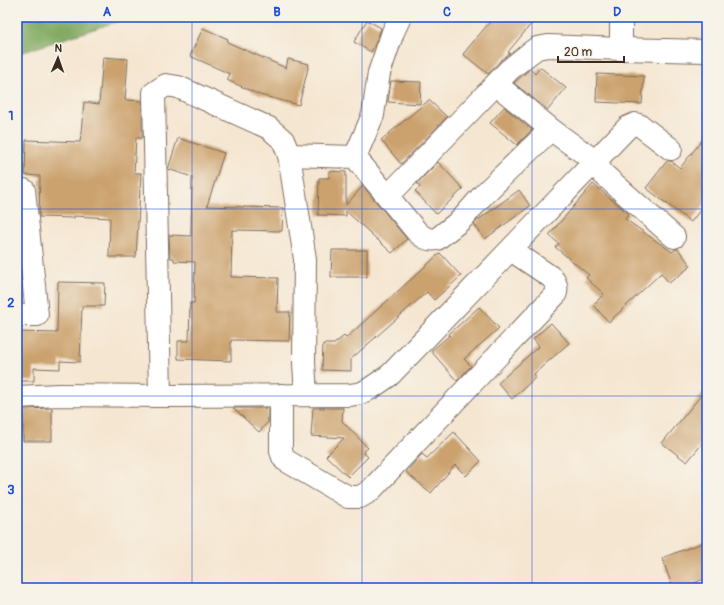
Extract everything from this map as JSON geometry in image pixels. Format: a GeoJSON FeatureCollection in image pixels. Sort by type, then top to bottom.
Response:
{"type":"FeatureCollection","features":[{"type":"Feature","properties":{"kind":"street"},"geometry":{"type":"LineString","coordinates":[[355,157],[373,115],[379,74],[393,32],[400,17]]}},
{"type":"Feature","properties":{"kind":"street"},"geometry":{"type":"LineString","coordinates":[[621,17],[621,49]]}},
{"type":"Feature","properties":{"kind":"street"},"geometry":{"type":"LineString","coordinates":[[388,196],[509,70],[537,48],[548,46],[707,51]]}},
{"type":"Feature","properties":{"kind":"street"},"geometry":{"type":"LineString","coordinates":[[496,84],[553,131],[595,161],[603,174],[674,237]]}},
{"type":"Feature","properties":{"kind":"street"},"geometry":{"type":"LineString","coordinates":[[160,396],[154,93],[166,85],[178,87],[269,128],[283,140],[289,156],[304,259],[304,363],[306,394]]}},
{"type":"Feature","properties":{"kind":"street"},"geometry":{"type":"LineString","coordinates":[[17,397],[59,395],[350,395],[362,393],[390,375],[628,127],[635,124],[641,126],[671,149]]}},
{"type":"Feature","properties":{"kind":"street"},"geometry":{"type":"LineString","coordinates":[[289,156],[355,157],[417,232],[426,239],[432,240],[437,239],[462,220],[484,194],[548,132],[553,131]]}},
{"type":"Feature","properties":{"kind":"street"},"geometry":{"type":"LineString","coordinates":[[17,190],[24,190],[37,315],[17,315]]}},
{"type":"Feature","properties":{"kind":"street"},"geometry":{"type":"LineString","coordinates":[[282,395],[281,451],[285,460],[348,497],[360,498],[370,491],[556,295],[557,289],[552,277],[511,250]]}},
{"type":"Feature","properties":{"kind":"green space"},"geometry":{"type":"Polygon","coordinates":[[[17,17],[131,17],[17,54],[17,17]]]}},
{"type":"Feature","properties":{"kind":"building"},"geometry":{"type":"Polygon","coordinates":[[[494,17],[537,17],[508,52],[510,53],[488,74],[463,54],[494,17]]]}},
{"type":"Feature","properties":{"kind":"building"},"geometry":{"type":"Polygon","coordinates":[[[367,20],[381,28],[371,52],[354,42],[367,20]]]}},
{"type":"Feature","properties":{"kind":"building"},"geometry":{"type":"Polygon","coordinates":[[[203,28],[228,39],[227,42],[286,68],[288,59],[309,64],[299,105],[260,95],[227,80],[230,74],[190,56],[203,28]]]}},
{"type":"Feature","properties":{"kind":"building"},"geometry":{"type":"Polygon","coordinates":[[[103,57],[128,59],[125,100],[142,101],[142,138],[136,138],[134,173],[141,173],[136,257],[109,257],[110,218],[74,216],[74,218],[39,217],[40,176],[25,175],[26,140],[80,142],[84,102],[99,104],[103,57]]]}},
{"type":"Feature","properties":{"kind":"building"},"geometry":{"type":"Polygon","coordinates":[[[540,67],[566,88],[548,110],[514,83],[530,69],[535,74],[540,67]]]}},
{"type":"Feature","properties":{"kind":"building"},"geometry":{"type":"Polygon","coordinates":[[[597,74],[644,76],[642,104],[596,102],[597,74]]]}},
{"type":"Feature","properties":{"kind":"building"},"geometry":{"type":"Polygon","coordinates":[[[391,81],[421,82],[420,104],[388,102],[391,81]]]}},
{"type":"Feature","properties":{"kind":"building"},"geometry":{"type":"Polygon","coordinates":[[[429,100],[447,117],[401,164],[381,140],[429,100]]]}},
{"type":"Feature","properties":{"kind":"building"},"geometry":{"type":"Polygon","coordinates":[[[504,107],[532,130],[517,145],[490,123],[504,107]]]}},
{"type":"Feature","properties":{"kind":"building"},"geometry":{"type":"Polygon","coordinates":[[[707,134],[707,201],[691,222],[646,188],[667,161],[671,161],[680,168],[707,134]]]}},
{"type":"Feature","properties":{"kind":"building"},"geometry":{"type":"Polygon","coordinates":[[[178,138],[224,153],[207,206],[283,208],[282,231],[232,230],[231,277],[278,278],[277,312],[290,312],[289,341],[231,340],[231,361],[178,359],[178,341],[189,341],[190,303],[194,303],[195,262],[174,261],[174,258],[170,258],[169,235],[191,236],[192,177],[168,169],[178,138]]]}},
{"type":"Feature","properties":{"kind":"building"},"geometry":{"type":"Polygon","coordinates":[[[438,162],[463,189],[436,214],[415,191],[420,187],[417,183],[438,162]]]}},
{"type":"Feature","properties":{"kind":"building"},"geometry":{"type":"Polygon","coordinates":[[[329,171],[346,172],[346,205],[363,186],[407,239],[392,253],[346,211],[346,216],[318,215],[319,178],[329,178],[329,171]]]}},
{"type":"Feature","properties":{"kind":"building"},"geometry":{"type":"Polygon","coordinates":[[[593,184],[629,214],[625,219],[672,252],[678,249],[691,266],[669,283],[661,273],[609,322],[593,305],[604,294],[586,278],[589,275],[555,247],[559,244],[549,235],[593,184]]]}},
{"type":"Feature","properties":{"kind":"building"},"geometry":{"type":"Polygon","coordinates":[[[519,190],[530,206],[485,239],[474,224],[519,190]]]}},
{"type":"Feature","properties":{"kind":"building"},"geometry":{"type":"Polygon","coordinates":[[[332,250],[367,250],[367,277],[331,277],[332,250]]]}},
{"type":"Feature","properties":{"kind":"building"},"geometry":{"type":"Polygon","coordinates":[[[440,253],[461,276],[434,300],[427,292],[351,359],[351,371],[322,370],[323,344],[334,344],[344,336],[346,338],[440,253]]]}},
{"type":"Feature","properties":{"kind":"building"},"geometry":{"type":"Polygon","coordinates":[[[58,282],[105,283],[104,306],[82,306],[80,362],[60,361],[60,369],[34,368],[34,381],[17,381],[17,332],[57,333],[58,282]]]}},
{"type":"Feature","properties":{"kind":"building"},"geometry":{"type":"Polygon","coordinates":[[[479,307],[499,328],[464,359],[471,366],[457,381],[431,351],[479,307]]]}},
{"type":"Feature","properties":{"kind":"building"},"geometry":{"type":"Polygon","coordinates":[[[551,323],[569,343],[534,374],[536,377],[512,399],[498,383],[539,346],[533,339],[551,323]]]}},
{"type":"Feature","properties":{"kind":"building"},"geometry":{"type":"Polygon","coordinates":[[[707,388],[707,438],[687,462],[662,443],[707,388]]]}},
{"type":"Feature","properties":{"kind":"building"},"geometry":{"type":"Polygon","coordinates":[[[52,408],[52,441],[23,441],[23,409],[52,408]]]}},
{"type":"Feature","properties":{"kind":"building"},"geometry":{"type":"Polygon","coordinates":[[[233,408],[268,408],[268,422],[259,432],[233,408]]]}},
{"type":"Feature","properties":{"kind":"building"},"geometry":{"type":"Polygon","coordinates":[[[313,408],[343,408],[342,421],[368,448],[363,452],[368,457],[348,477],[326,456],[344,438],[311,436],[313,408]]]}},
{"type":"Feature","properties":{"kind":"building"},"geometry":{"type":"Polygon","coordinates":[[[454,432],[481,461],[466,476],[455,465],[431,493],[406,472],[422,454],[427,458],[454,432]]]}},
{"type":"Feature","properties":{"kind":"building"},"geometry":{"type":"Polygon","coordinates":[[[707,541],[707,578],[680,588],[673,588],[662,558],[707,541]]]}}]}
